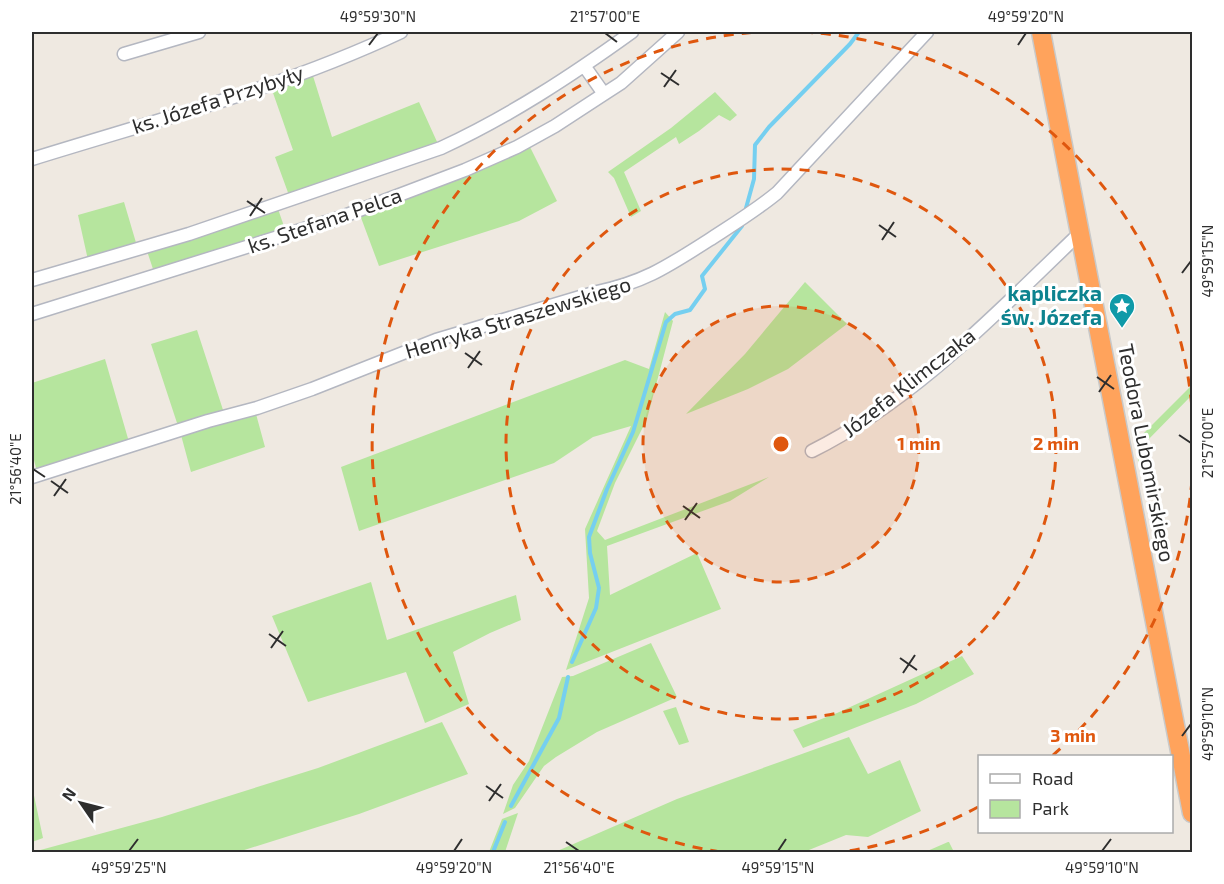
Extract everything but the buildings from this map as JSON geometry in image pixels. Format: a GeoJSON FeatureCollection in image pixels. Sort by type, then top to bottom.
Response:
{"type":"FeatureCollection","features":[{"type":"Feature","properties":{"kind":"highway","name":"Teodora Lubomirskiego"},"geometry":{"type":"LineString","coordinates":[[1041,32],[1192,801]]}},
{"type":"Feature","properties":{"kind":"street"},"geometry":{"type":"LineString","coordinates":[[123,54],[199,32]]}},
{"type":"Feature","properties":{"kind":"street","name":"ks. Józefa Przybyły"},"geometry":{"type":"LineString","coordinates":[[32,159],[229,99],[302,74],[401,32]]}},
{"type":"Feature","properties":{"kind":"street","name":"ks. Stefana Pelca"},"geometry":{"type":"LineString","coordinates":[[32,280],[189,234],[441,148],[478,131],[530,102],[632,32]]}},
{"type":"Feature","properties":{"kind":"street","name":"ks. Stefana Pelca"},"geometry":{"type":"LineString","coordinates":[[32,314],[388,201],[517,147],[555,126],[621,83],[678,32]]}},
{"type":"Feature","properties":{"kind":"street","name":"Henryka Straszewskiego"},"geometry":{"type":"LineString","coordinates":[[32,477],[256,408],[312,389],[433,341],[597,292],[628,285],[657,273],[750,214],[777,193],[927,32]]}},
{"type":"Feature","properties":{"kind":"street"},"geometry":{"type":"LineString","coordinates":[[585,66],[604,94]]}},
{"type":"Feature","properties":{"kind":"street","name":"Józefa Klimczaka"},"geometry":{"type":"LineString","coordinates":[[812,451],[868,419],[939,365],[1080,233]]}},
{"type":"Feature","properties":{"kind":"green space"},"geometry":{"type":"Polygon","coordinates":[[[313,76],[332,137],[419,102],[438,144],[290,198],[275,157],[293,150],[272,90],[313,76]]]}},
{"type":"Feature","properties":{"kind":"green space"},"geometry":{"type":"Polygon","coordinates":[[[715,92],[737,115],[730,121],[719,115],[679,144],[676,137],[624,172],[641,211],[631,217],[614,178],[608,172],[671,128],[715,92]]]}},
{"type":"Feature","properties":{"kind":"green space"},"geometry":{"type":"Polygon","coordinates":[[[529,145],[557,201],[519,221],[379,266],[360,215],[529,145]]]}},
{"type":"Feature","properties":{"kind":"green space"},"geometry":{"type":"Polygon","coordinates":[[[124,202],[137,246],[88,260],[78,215],[124,202]]]}},
{"type":"Feature","properties":{"kind":"green space"},"geometry":{"type":"Polygon","coordinates":[[[278,209],[286,232],[154,272],[147,251],[278,209]]]}},
{"type":"Feature","properties":{"kind":"green space"},"geometry":{"type":"Polygon","coordinates":[[[805,282],[847,324],[788,369],[748,389],[686,414],[745,354],[805,282]]]}},
{"type":"Feature","properties":{"kind":"green space"},"geometry":{"type":"Polygon","coordinates":[[[665,312],[673,321],[647,419],[615,483],[597,531],[605,540],[769,477],[730,501],[607,546],[610,595],[697,553],[721,609],[566,670],[589,598],[585,529],[631,426],[593,437],[554,463],[359,531],[341,467],[625,360],[649,369],[665,312]]]}},
{"type":"Feature","properties":{"kind":"green space"},"geometry":{"type":"Polygon","coordinates":[[[197,330],[224,413],[178,426],[151,344],[197,330]]]}},
{"type":"Feature","properties":{"kind":"green space"},"geometry":{"type":"Polygon","coordinates":[[[105,359],[129,442],[37,472],[32,452],[32,383],[105,359]]]}},
{"type":"Feature","properties":{"kind":"green space"},"geometry":{"type":"Polygon","coordinates":[[[1192,385],[1192,395],[1144,444],[1153,480],[1144,486],[1135,446],[1143,434],[1192,385]]]}},
{"type":"Feature","properties":{"kind":"green space"},"geometry":{"type":"Polygon","coordinates":[[[256,414],[265,447],[191,472],[181,435],[256,414]]]}},
{"type":"Feature","properties":{"kind":"green space"},"geometry":{"type":"Polygon","coordinates":[[[371,582],[387,640],[516,595],[521,620],[453,652],[469,704],[425,723],[406,672],[308,702],[272,616],[371,582]]]}},
{"type":"Feature","properties":{"kind":"green space"},"geometry":{"type":"Polygon","coordinates":[[[651,643],[677,697],[597,732],[556,757],[544,766],[515,808],[503,814],[513,785],[529,761],[562,677],[573,676],[651,643]]]}},
{"type":"Feature","properties":{"kind":"green space"},"geometry":{"type":"Polygon","coordinates":[[[962,656],[974,674],[916,704],[803,748],[793,730],[837,713],[962,656]]]}},
{"type":"Feature","properties":{"kind":"green space"},"geometry":{"type":"Polygon","coordinates":[[[676,707],[689,742],[679,745],[663,711],[676,707]]]}},
{"type":"Feature","properties":{"kind":"green space"},"geometry":{"type":"Polygon","coordinates":[[[442,722],[468,774],[359,814],[238,852],[33,852],[162,817],[318,768],[442,722]]]}},
{"type":"Feature","properties":{"kind":"green space"},"geometry":{"type":"Polygon","coordinates":[[[849,737],[868,774],[900,760],[921,811],[868,837],[846,835],[804,852],[555,852],[677,799],[849,737]]]}},
{"type":"Feature","properties":{"kind":"green space"},"geometry":{"type":"Polygon","coordinates":[[[32,786],[43,838],[32,842],[32,786]]]}},
{"type":"Feature","properties":{"kind":"green space"},"geometry":{"type":"Polygon","coordinates":[[[518,813],[505,852],[489,852],[502,819],[518,813]]]}},
{"type":"Feature","properties":{"kind":"green space"},"geometry":{"type":"Polygon","coordinates":[[[948,842],[954,852],[925,852],[948,842]]]}},
{"type":"Feature","properties":{"kind":"waterway"},"geometry":{"type":"LineString","coordinates":[[746,208],[754,179],[755,145],[769,127],[859,32]]}},
{"type":"Feature","properties":{"kind":"waterway"},"geometry":{"type":"LineString","coordinates":[[572,662],[596,608],[599,588],[590,553],[589,537],[607,489],[633,432],[666,322],[675,314],[690,310],[705,289],[702,276],[742,226]]}},
{"type":"Feature","properties":{"kind":"waterway"},"geometry":{"type":"LineString","coordinates":[[511,806],[559,718],[568,677]]}},
{"type":"Feature","properties":{"kind":"waterway"},"geometry":{"type":"LineString","coordinates":[[493,852],[505,822]]}},
{"type":"Feature","properties":{"kind":"place","name":"kapliczka św. Józefa"},"geometry":{"type":"Point","coordinates":[1122,329]}}]}
